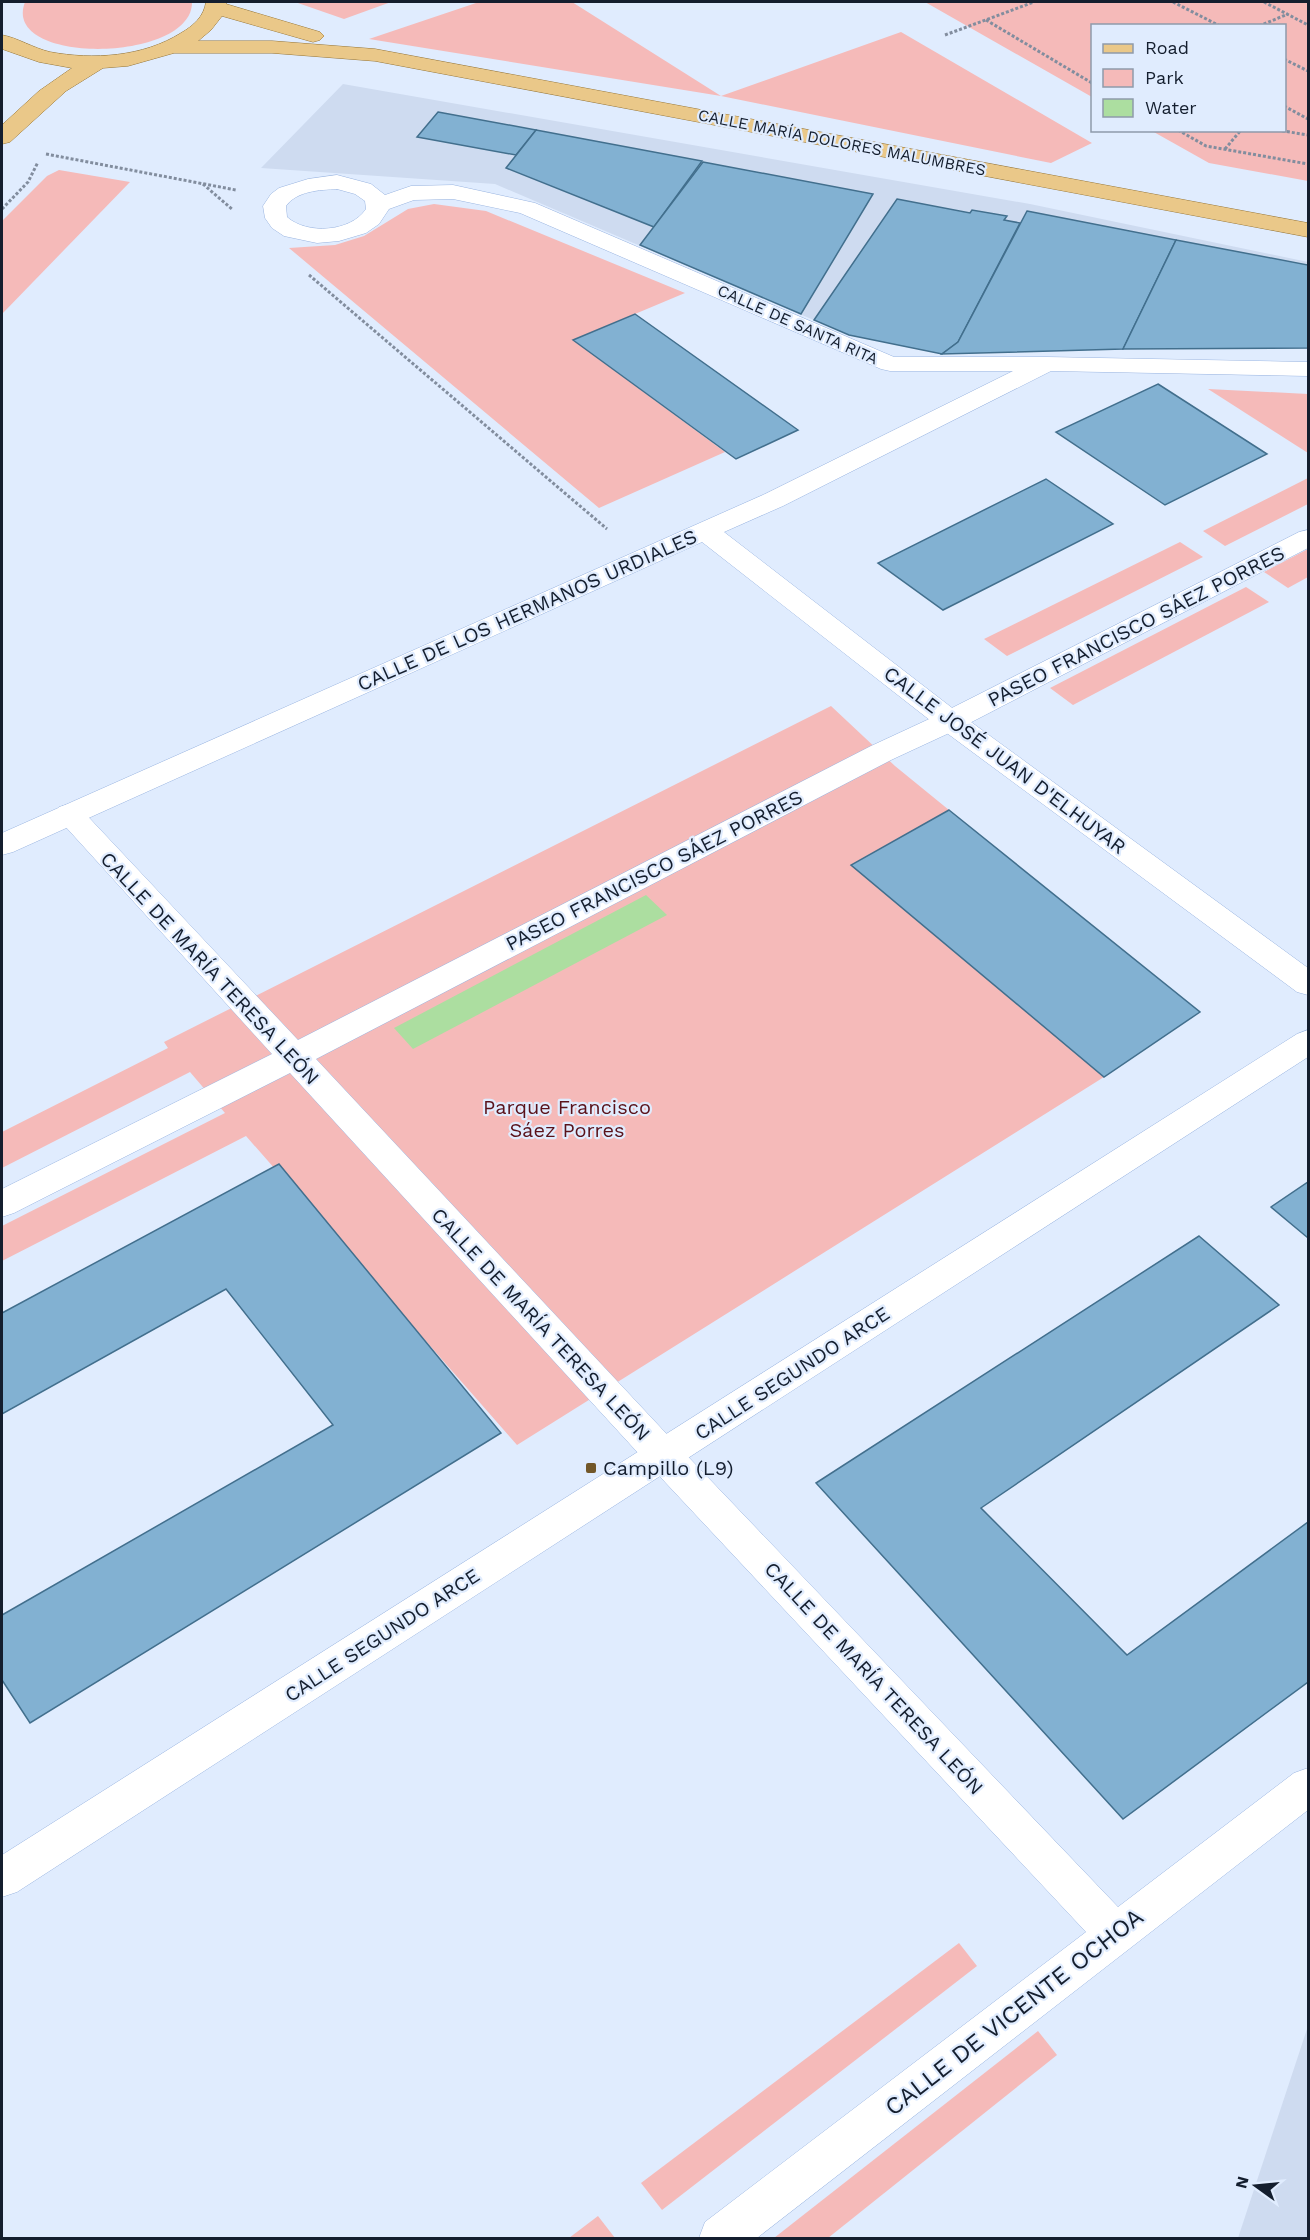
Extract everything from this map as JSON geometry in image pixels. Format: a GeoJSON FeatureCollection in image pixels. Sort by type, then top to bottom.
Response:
{"type":"FeatureCollection","features":[{"type":"Feature","properties":{"kind":"main road"},"geometry":{"type":"LineString","coordinates":[[2,41],[17,50],[40,58],[69,62],[100,62],[148,54],[170,47],[192,35],[208,22],[216,5]]}},
{"type":"Feature","properties":{"kind":"main road","name":"CALLE MARÍA DOLORES MALUMBRES"},"geometry":{"type":"LineString","coordinates":[[216,5],[375,55]]}},
{"type":"Feature","properties":{"kind":"main road","name":"CALLE MARÍA DOLORES MALUMBRES"},"geometry":{"type":"LineString","coordinates":[[170,47],[272,47],[375,55],[1308,230]]}},
{"type":"Feature","properties":{"kind":"main road"},"geometry":{"type":"LineString","coordinates":[[2,49],[4,58],[2,62]]}},
{"type":"Feature","properties":{"kind":"main road"},"geometry":{"type":"LineString","coordinates":[[2,137],[65,79],[100,62]]}},
{"type":"Feature","properties":{"kind":"street"},"geometry":{"type":"LineString","coordinates":[[337,182],[366,190],[374,197],[378,205],[376,214],[369,222],[357,229],[341,234],[307,235],[292,231],[281,224],[275,216],[274,207],[280,199],[304,186],[337,182]]}},
{"type":"Feature","properties":{"kind":"street","name":"CALLE DE SANTA RITA"},"geometry":{"type":"LineString","coordinates":[[378,205],[411,193],[453,192],[527,208],[890,364],[1047,364],[1308,369]]}},
{"type":"Feature","properties":{"kind":"street","name":"CALLE DE LOS HERMANOS URDIALES"},"geometry":{"type":"LineString","coordinates":[[2,845],[774,500],[1047,364]]}},
{"type":"Feature","properties":{"kind":"street","name":"CALLE JOSÉ JUAN D'ELHUYAR"},"geometry":{"type":"LineString","coordinates":[[705,531],[950,721],[1308,984]]}},
{"type":"Feature","properties":{"kind":"street","name":"PASEO FRANCISCO SÁEZ PORRES"},"geometry":{"type":"LineString","coordinates":[[2,1204],[881,753],[950,721],[1308,538]]}},
{"type":"Feature","properties":{"kind":"street","name":"CALLE DE MARÍA TERESA LEÓN"},"geometry":{"type":"LineString","coordinates":[[69,814],[663,1455],[1116,1934]]}},
{"type":"Feature","properties":{"kind":"street","name":"CALLE SEGUNDO ARCE"},"geometry":{"type":"LineString","coordinates":[[2,1878],[1308,1042]]}},
{"type":"Feature","properties":{"kind":"street","name":"CALLE DE VICENTE OCHOA"},"geometry":{"type":"LineString","coordinates":[[721,2238],[1308,1786]]}},
{"type":"Feature","properties":{"kind":"path"},"geometry":{"type":"LineString","coordinates":[[945,35],[1034,2]]}},
{"type":"Feature","properties":{"kind":"path"},"geometry":{"type":"LineString","coordinates":[[1173,2],[1216,24]]}},
{"type":"Feature","properties":{"kind":"path"},"geometry":{"type":"LineString","coordinates":[[1264,2],[1308,25]]}},
{"type":"Feature","properties":{"kind":"path"},"geometry":{"type":"LineString","coordinates":[[1264,24],[1288,14]]}},
{"type":"Feature","properties":{"kind":"path"},"geometry":{"type":"LineString","coordinates":[[986,20],[1091,82]]}},
{"type":"Feature","properties":{"kind":"path"},"geometry":{"type":"LineString","coordinates":[[1286,60],[1308,71]]}},
{"type":"Feature","properties":{"kind":"path"},"geometry":{"type":"LineString","coordinates":[[1286,107],[1308,119]]}},
{"type":"Feature","properties":{"kind":"path"},"geometry":{"type":"LineString","coordinates":[[1182,132],[1206,146],[1308,164]]}},
{"type":"Feature","properties":{"kind":"path"},"geometry":{"type":"LineString","coordinates":[[1224,149],[1239,132]]}},
{"type":"Feature","properties":{"kind":"path"},"geometry":{"type":"LineString","coordinates":[[1286,132],[1308,135]]}},
{"type":"Feature","properties":{"kind":"path"},"geometry":{"type":"LineString","coordinates":[[43,153],[280,199]]}},
{"type":"Feature","properties":{"kind":"path"},"geometry":{"type":"LineString","coordinates":[[203,184],[237,213]]}},
{"type":"Feature","properties":{"kind":"path"},"geometry":{"type":"LineString","coordinates":[[307,273],[642,559]]}},
{"type":"Feature","properties":{"kind":"shaded area"},"geometry":{"type":"Polygon","coordinates":[[[343,84],[1030,204],[1308,262],[1308,348],[1123,349],[942,354],[849,335],[495,184],[261,168],[343,84]]]}},
{"type":"Feature","properties":{"kind":"shaded area"},"geometry":{"type":"Polygon","coordinates":[[[1308,2026],[1308,2238],[1238,2238],[1308,2026]]]}},
{"type":"Feature","properties":{"kind":"green space"},"geometry":{"type":"Polygon","coordinates":[[[25,2],[192,2],[184,22],[163,37],[133,46],[100,49],[67,46],[41,38],[25,23],[25,2]]]}},
{"type":"Feature","properties":{"kind":"green space"},"geometry":{"type":"Polygon","coordinates":[[[295,2],[391,2],[344,19],[295,2]]]}},
{"type":"Feature","properties":{"kind":"green space"},"geometry":{"type":"Polygon","coordinates":[[[479,2],[572,2],[721,96],[369,39],[479,2]]]}},
{"type":"Feature","properties":{"kind":"green space"},"geometry":{"type":"Polygon","coordinates":[[[925,2],[1308,2],[1308,181],[1209,163],[1154,132],[1286,132],[1286,24],[1091,24],[1091,96],[925,2]]]}},
{"type":"Feature","properties":{"kind":"green space"},"geometry":{"type":"Polygon","coordinates":[[[901,32],[1092,143],[1051,163],[721,96],[901,32]]]}},
{"type":"Feature","properties":{"kind":"green space"},"geometry":{"type":"Polygon","coordinates":[[[59,170],[130,182],[2,314],[2,221],[47,176],[59,170]]]}},
{"type":"Feature","properties":{"kind":"green space"},"geometry":{"type":"Polygon","coordinates":[[[434,204],[486,211],[685,293],[573,340],[725,452],[599,508],[289,248],[335,245],[364,236],[408,209],[434,204]]]}},
{"type":"Feature","properties":{"kind":"green space"},"geometry":{"type":"Polygon","coordinates":[[[1208,389],[1308,394],[1308,453],[1208,389]]]}},
{"type":"Feature","properties":{"kind":"green space"},"geometry":{"type":"Polygon","coordinates":[[[1308,478],[1308,504],[1225,546],[1203,531],[1308,478]]]}},
{"type":"Feature","properties":{"kind":"green space"},"geometry":{"type":"Polygon","coordinates":[[[1180,542],[1203,557],[1007,656],[984,639],[1180,542]]]}},
{"type":"Feature","properties":{"kind":"green space"},"geometry":{"type":"Polygon","coordinates":[[[1308,549],[1308,577],[1288,588],[1264,572],[1308,549]]]}},
{"type":"Feature","properties":{"kind":"green space"},"geometry":{"type":"Polygon","coordinates":[[[1246,587],[1269,602],[1073,705],[1050,688],[1246,587]]]}},
{"type":"Feature","properties":{"kind":"green space","name":"Parque Francisco Sáez Porres"},"geometry":{"type":"Polygon","coordinates":[[[831,706],[895,766],[949,810],[851,865],[1104,1077],[517,1445],[246,1136],[2,1261],[2,1226],[225,1113],[190,1072],[2,1168],[2,1132],[168,1048],[164,1042],[831,706]]]}},
{"type":"Feature","properties":{"kind":"green space"},"geometry":{"type":"Polygon","coordinates":[[[959,1943],[977,1966],[662,2210],[641,2183],[959,1943]]]}},
{"type":"Feature","properties":{"kind":"green space"},"geometry":{"type":"Polygon","coordinates":[[[1038,2031],[1057,2055],[828,2238],[774,2238],[1038,2031]]]}},
{"type":"Feature","properties":{"kind":"green space"},"geometry":{"type":"Polygon","coordinates":[[[598,2216],[615,2238],[569,2238],[598,2216]]]}},
{"type":"Feature","properties":{"kind":"water"},"geometry":{"type":"Polygon","coordinates":[[[646,895],[667,915],[413,1049],[394,1028],[646,895]]]}},
{"type":"Feature","properties":{"kind":"building"},"geometry":{"type":"Polygon","coordinates":[[[438,112],[536,130],[516,155],[417,137],[438,112]]]}},
{"type":"Feature","properties":{"kind":"building"},"geometry":{"type":"Polygon","coordinates":[[[536,130],[702,161],[654,227],[506,168],[536,130]]]}},
{"type":"Feature","properties":{"kind":"building"},"geometry":{"type":"Polygon","coordinates":[[[703,162],[873,194],[801,314],[640,245],[703,162]]]}},
{"type":"Feature","properties":{"kind":"building"},"geometry":{"type":"Polygon","coordinates":[[[897,199],[970,213],[972,210],[1007,216],[1004,220],[1020,223],[958,342],[942,354],[849,335],[814,320],[897,199]]]}},
{"type":"Feature","properties":{"kind":"building"},"geometry":{"type":"Polygon","coordinates":[[[1027,211],[1176,240],[1123,349],[942,354],[958,342],[1027,211]]]}},
{"type":"Feature","properties":{"kind":"building"},"geometry":{"type":"Polygon","coordinates":[[[1176,240],[1308,265],[1308,348],[1123,349],[1176,240]]]}},
{"type":"Feature","properties":{"kind":"building"},"geometry":{"type":"Polygon","coordinates":[[[635,314],[798,430],[736,459],[573,340],[635,314]]]}},
{"type":"Feature","properties":{"kind":"building"},"geometry":{"type":"Polygon","coordinates":[[[1158,384],[1267,454],[1165,505],[1056,432],[1158,384]]]}},
{"type":"Feature","properties":{"kind":"building"},"geometry":{"type":"Polygon","coordinates":[[[1046,479],[1113,524],[943,610],[878,563],[1046,479]]]}},
{"type":"Feature","properties":{"kind":"building"},"geometry":{"type":"Polygon","coordinates":[[[949,810],[1200,1012],[1104,1077],[851,865],[949,810]]]}},
{"type":"Feature","properties":{"kind":"building"},"geometry":{"type":"Polygon","coordinates":[[[279,1164],[501,1433],[30,1723],[2,1680],[2,1615],[333,1425],[226,1289],[2,1414],[2,1313],[279,1164]]]}},
{"type":"Feature","properties":{"kind":"building"},"geometry":{"type":"Polygon","coordinates":[[[1308,1182],[1308,1238],[1271,1207],[1308,1182]]]}},
{"type":"Feature","properties":{"kind":"building"},"geometry":{"type":"Polygon","coordinates":[[[1199,1236],[1279,1305],[981,1508],[1127,1655],[1308,1522],[1308,1682],[1123,1819],[816,1483],[1199,1236]]]}},
{"type":"Feature","properties":{"kind":"place","name":"Campillo (L9)"},"geometry":{"type":"Point","coordinates":[591,1468]}}]}
